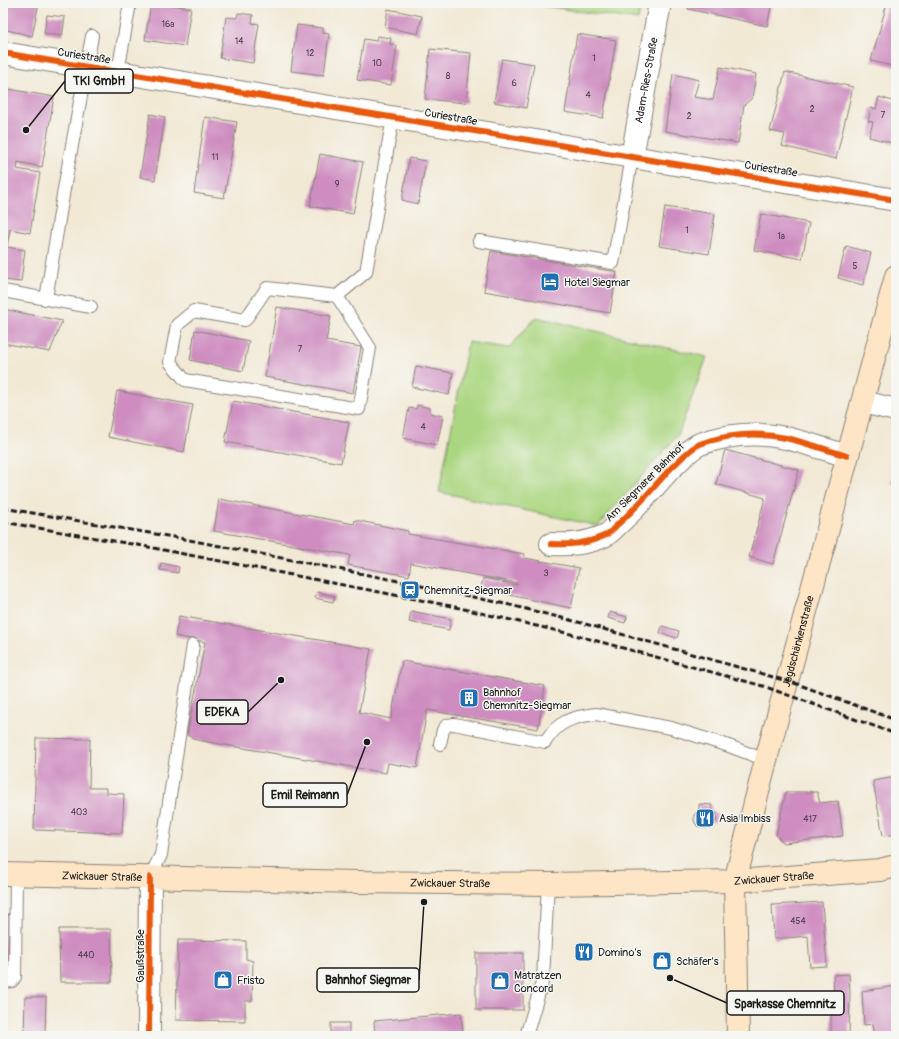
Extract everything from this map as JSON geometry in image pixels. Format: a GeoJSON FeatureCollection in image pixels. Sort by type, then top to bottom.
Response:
{"type":"FeatureCollection","features":[{"type":"Feature","properties":{"kind":"main road","name":"Jagdschänkenstraße"},"geometry":{"type":"LineString","coordinates":[[738,1036],[735,881],[896,276]]}},
{"type":"Feature","properties":{"kind":"main road","name":"Zwickauer Straße"},"geometry":{"type":"LineString","coordinates":[[10,874],[365,882],[548,884],[735,881],[880,870],[896,866]]}},
{"type":"Feature","properties":{"kind":"street","name":"Adam-Ries-Straße"},"geometry":{"type":"LineString","coordinates":[[632,157],[660,3]]}},
{"type":"Feature","properties":{"kind":"street","name":"Curiestraße"},"geometry":{"type":"LineString","coordinates":[[3,53],[896,200]]}},
{"type":"Feature","properties":{"kind":"street"},"geometry":{"type":"LineString","coordinates":[[863,402],[896,410]]}},
{"type":"Feature","properties":{"kind":"street","name":"Am Siegmarer Bahnhof"},"geometry":{"type":"LineString","coordinates":[[551,544],[569,545],[586,542],[606,535],[627,517],[644,500],[662,478],[698,444],[721,438],[760,434],[786,438],[847,456]]}},
{"type":"Feature","properties":{"kind":"street","name":"Gaußstraße"},"geometry":{"type":"LineString","coordinates":[[149,1036],[150,877]]}},
{"type":"Feature","properties":{"kind":"lane"},"geometry":{"type":"LineString","coordinates":[[118,72],[130,3]]}},
{"type":"Feature","properties":{"kind":"lane"},"geometry":{"type":"LineString","coordinates":[[46,299],[64,189],[92,36]]}},
{"type":"Feature","properties":{"kind":"lane"},"geometry":{"type":"LineString","coordinates":[[337,296],[370,348],[359,409],[185,380],[170,362],[177,325],[194,311],[245,320],[267,288],[337,296],[366,272],[393,117]]}},
{"type":"Feature","properties":{"kind":"lane"},"geometry":{"type":"LineString","coordinates":[[479,241],[613,263],[632,157]]}},
{"type":"Feature","properties":{"kind":"lane"},"geometry":{"type":"LineString","coordinates":[[3,291],[91,307]]}},
{"type":"Feature","properties":{"kind":"lane"},"geometry":{"type":"LineString","coordinates":[[150,877],[161,855],[193,645]]}},
{"type":"Feature","properties":{"kind":"lane"},"geometry":{"type":"LineString","coordinates":[[440,744],[443,730],[447,725],[454,724],[545,742],[551,732],[558,726],[573,718],[596,714],[671,728],[726,745],[766,760]]}},
{"type":"Feature","properties":{"kind":"lane"},"geometry":{"type":"LineString","coordinates":[[3,982],[12,981],[15,977],[10,874]]}},
{"type":"Feature","properties":{"kind":"lane"},"geometry":{"type":"LineString","coordinates":[[526,1036],[543,979],[548,884]]}},
{"type":"Feature","properties":{"kind":"green space"},"geometry":{"type":"Polygon","coordinates":[[[523,3],[641,3],[638,20],[523,3]]]}},
{"type":"Feature","properties":{"kind":"green space"},"geometry":{"type":"Polygon","coordinates":[[[536,317],[707,357],[678,435],[598,526],[439,492],[468,342],[509,348],[536,317]]]}},
{"type":"Feature","properties":{"kind":"building"},"geometry":{"type":"Polygon","coordinates":[[[3,3],[39,3],[32,36],[3,29],[3,3]]]}},
{"type":"Feature","properties":{"kind":"building"},"geometry":{"type":"Polygon","coordinates":[[[151,3],[191,8],[185,46],[145,40],[151,3]]]}},
{"type":"Feature","properties":{"kind":"building"},"geometry":{"type":"Polygon","coordinates":[[[690,3],[772,3],[767,26],[688,9],[690,3]]]}},
{"type":"Feature","properties":{"kind":"building"},"geometry":{"type":"Polygon","coordinates":[[[887,3],[896,3],[896,67],[871,61],[887,3]]]}},
{"type":"Feature","properties":{"kind":"building"},"geometry":{"type":"Polygon","coordinates":[[[388,9],[422,16],[418,34],[385,27],[388,9]]]}},
{"type":"Feature","properties":{"kind":"building"},"geometry":{"type":"Polygon","coordinates":[[[238,13],[253,15],[252,23],[259,24],[253,63],[220,58],[226,17],[237,18],[238,13]]]}},
{"type":"Feature","properties":{"kind":"building"},"geometry":{"type":"Polygon","coordinates":[[[47,15],[65,17],[62,36],[44,33],[47,15]]]}},
{"type":"Feature","properties":{"kind":"building"},"geometry":{"type":"Polygon","coordinates":[[[297,25],[323,28],[323,33],[329,34],[324,75],[291,71],[297,25]]]}},
{"type":"Feature","properties":{"kind":"building"},"geometry":{"type":"Polygon","coordinates":[[[577,34],[616,40],[603,118],[565,112],[577,34]]]}},
{"type":"Feature","properties":{"kind":"building"},"geometry":{"type":"Polygon","coordinates":[[[377,36],[391,38],[390,44],[397,46],[391,85],[357,80],[364,39],[376,41],[377,36]]]}},
{"type":"Feature","properties":{"kind":"building"},"geometry":{"type":"Polygon","coordinates":[[[430,49],[471,53],[466,103],[425,99],[430,49]]]}},
{"type":"Feature","properties":{"kind":"building"},"geometry":{"type":"Polygon","coordinates":[[[502,59],[534,64],[526,108],[494,102],[502,59]]]}},
{"type":"Feature","properties":{"kind":"building"},"geometry":{"type":"Polygon","coordinates":[[[720,67],[756,74],[752,98],[744,105],[738,143],[665,131],[673,74],[699,80],[694,97],[713,100],[720,67]]]}},
{"type":"Feature","properties":{"kind":"building"},"geometry":{"type":"Polygon","coordinates":[[[785,72],[853,87],[836,159],[782,146],[785,134],[770,131],[785,72]]]}},
{"type":"Feature","properties":{"kind":"building"},"geometry":{"type":"Polygon","coordinates":[[[3,88],[54,97],[42,167],[18,162],[17,169],[40,173],[30,233],[10,229],[7,247],[25,250],[21,282],[3,280],[3,88]]]}},
{"type":"Feature","properties":{"kind":"building"},"geometry":{"type":"Polygon","coordinates":[[[879,97],[896,102],[896,144],[869,137],[873,122],[868,121],[871,108],[876,109],[879,97]]]}},
{"type":"Feature","properties":{"kind":"building"},"geometry":{"type":"Polygon","coordinates":[[[150,114],[165,117],[155,180],[140,177],[150,114]]]}},
{"type":"Feature","properties":{"kind":"building"},"geometry":{"type":"Polygon","coordinates":[[[205,117],[237,122],[224,198],[194,193],[205,117]]]}},
{"type":"Feature","properties":{"kind":"building"},"geometry":{"type":"Polygon","coordinates":[[[320,154],[363,162],[353,214],[310,206],[320,154]]]}},
{"type":"Feature","properties":{"kind":"building"},"geometry":{"type":"Polygon","coordinates":[[[409,158],[426,161],[418,204],[402,200],[409,158]]]}},
{"type":"Feature","properties":{"kind":"building"},"geometry":{"type":"Polygon","coordinates":[[[665,207],[715,214],[709,254],[659,246],[665,207]]]}},
{"type":"Feature","properties":{"kind":"building"},"geometry":{"type":"Polygon","coordinates":[[[761,214],[809,223],[802,259],[754,250],[761,214]]]}},
{"type":"Feature","properties":{"kind":"building"},"geometry":{"type":"Polygon","coordinates":[[[846,246],[871,253],[863,285],[838,278],[846,246]]]}},
{"type":"Feature","properties":{"kind":"building","name":"Hotel Siegmar"},"geometry":{"type":"Polygon","coordinates":[[[491,251],[617,272],[610,313],[484,291],[491,251]]]}},
{"type":"Feature","properties":{"kind":"building"},"geometry":{"type":"Polygon","coordinates":[[[277,307],[331,316],[326,341],[361,347],[353,393],[265,377],[277,307]]]}},
{"type":"Feature","properties":{"kind":"building"},"geometry":{"type":"Polygon","coordinates":[[[3,309],[62,321],[50,352],[3,343],[3,309]]]}},
{"type":"Feature","properties":{"kind":"building"},"geometry":{"type":"Polygon","coordinates":[[[195,330],[249,341],[243,371],[190,360],[195,330]]]}},
{"type":"Feature","properties":{"kind":"building"},"geometry":{"type":"Polygon","coordinates":[[[416,366],[453,373],[449,395],[412,387],[416,366]]]}},
{"type":"Feature","properties":{"kind":"building"},"geometry":{"type":"Polygon","coordinates":[[[117,391],[193,405],[184,452],[108,437],[117,391]]]}},
{"type":"Feature","properties":{"kind":"building"},"geometry":{"type":"Polygon","coordinates":[[[233,401],[349,422],[341,463],[225,442],[233,401]]]}},
{"type":"Feature","properties":{"kind":"building"},"geometry":{"type":"Polygon","coordinates":[[[417,405],[430,408],[430,413],[443,416],[437,445],[403,438],[409,408],[416,409],[417,405]]]}},
{"type":"Feature","properties":{"kind":"building"},"geometry":{"type":"Polygon","coordinates":[[[725,450],[799,470],[773,564],[749,557],[765,498],[716,484],[725,450]]]}},
{"type":"Feature","properties":{"kind":"building"},"geometry":{"type":"Polygon","coordinates":[[[896,466],[896,485],[891,483],[896,466]]]}},
{"type":"Feature","properties":{"kind":"building"},"geometry":{"type":"Polygon","coordinates":[[[219,499],[354,524],[355,520],[408,531],[408,534],[525,554],[524,558],[579,568],[571,608],[481,589],[483,578],[517,585],[517,583],[411,563],[409,576],[348,565],[350,555],[214,531],[219,499]]]}},
{"type":"Feature","properties":{"kind":"building"},"geometry":{"type":"Polygon","coordinates":[[[161,563],[179,567],[178,573],[160,570],[161,563]]]}},
{"type":"Feature","properties":{"kind":"building"},"geometry":{"type":"Polygon","coordinates":[[[317,592],[335,596],[333,602],[315,598],[317,592]]]}},
{"type":"Feature","properties":{"kind":"building"},"geometry":{"type":"Polygon","coordinates":[[[411,611],[451,619],[449,630],[409,622],[411,611]]]}},
{"type":"Feature","properties":{"kind":"building"},"geometry":{"type":"Polygon","coordinates":[[[610,612],[627,617],[625,623],[608,618],[610,612]]]}},
{"type":"Feature","properties":{"kind":"building"},"geometry":{"type":"Polygon","coordinates":[[[179,616],[371,649],[359,712],[391,719],[402,661],[545,686],[538,729],[427,710],[417,768],[388,763],[386,773],[197,740],[187,735],[205,642],[175,636],[179,616]]]}},
{"type":"Feature","properties":{"kind":"building"},"geometry":{"type":"Polygon","coordinates":[[[662,626],[679,631],[677,638],[660,633],[662,626]]]}},
{"type":"Feature","properties":{"kind":"building"},"geometry":{"type":"Polygon","coordinates":[[[36,738],[90,739],[89,788],[106,788],[106,793],[124,794],[122,833],[34,830],[36,738]]]}},
{"type":"Feature","properties":{"kind":"building"},"geometry":{"type":"Polygon","coordinates":[[[896,777],[896,834],[883,836],[873,781],[896,777]]]}},
{"type":"Feature","properties":{"kind":"building"},"geometry":{"type":"Polygon","coordinates":[[[786,792],[817,792],[820,803],[838,801],[843,836],[784,843],[776,835],[786,792]]]}},
{"type":"Feature","properties":{"kind":"building","name":"Asia Imbiss"},"geometry":{"type":"Polygon","coordinates":[[[699,804],[712,805],[711,812],[717,813],[716,822],[710,822],[703,827],[697,826],[694,821],[694,815],[699,810],[699,804]]]}},
{"type":"Feature","properties":{"kind":"building"},"geometry":{"type":"Polygon","coordinates":[[[822,902],[827,966],[810,967],[808,936],[774,939],[772,905],[822,902]]]}},
{"type":"Feature","properties":{"kind":"building"},"geometry":{"type":"Polygon","coordinates":[[[3,914],[9,914],[9,916],[11,916],[11,961],[3,961],[3,914]]]}},
{"type":"Feature","properties":{"kind":"building"},"geometry":{"type":"Polygon","coordinates":[[[59,929],[111,929],[112,982],[60,982],[59,929]]]}},
{"type":"Feature","properties":{"kind":"building"},"geometry":{"type":"Polygon","coordinates":[[[178,940],[246,941],[246,959],[253,961],[252,1001],[245,1001],[245,1021],[176,1020],[178,940]]]}},
{"type":"Feature","properties":{"kind":"building"},"geometry":{"type":"Polygon","coordinates":[[[476,953],[523,953],[523,1010],[476,1010],[476,953]]]}},
{"type":"Feature","properties":{"kind":"building"},"geometry":{"type":"Polygon","coordinates":[[[849,974],[849,1036],[831,1036],[831,993],[834,993],[833,975],[849,974]]]}},
{"type":"Feature","properties":{"kind":"building"},"geometry":{"type":"Polygon","coordinates":[[[896,986],[896,1036],[875,1036],[873,1024],[864,1025],[862,991],[896,986]]]}},
{"type":"Feature","properties":{"kind":"building"},"geometry":{"type":"Polygon","coordinates":[[[25,997],[46,997],[45,1036],[24,1036],[25,997]]]}},
{"type":"Feature","properties":{"kind":"building"},"geometry":{"type":"Polygon","coordinates":[[[461,1013],[463,1036],[375,1036],[374,1021],[461,1013]]]}},
{"type":"Feature","properties":{"kind":"building"},"geometry":{"type":"Polygon","coordinates":[[[331,1023],[349,1023],[349,1036],[331,1036],[331,1023]]]}},
{"type":"Feature","properties":{"kind":"railway"},"geometry":{"type":"LineString","coordinates":[[3,508],[179,538],[384,578],[510,605],[582,623],[797,684],[896,720]]}},
{"type":"Feature","properties":{"kind":"railway"},"geometry":{"type":"LineString","coordinates":[[3,522],[143,546],[451,606],[575,635],[763,686],[896,734]]}},
{"type":"Feature","properties":{"kind":"cycle path"},"geometry":{"type":"LineString","coordinates":[[3,53],[896,200]]}},
{"type":"Feature","properties":{"kind":"cycle path"},"geometry":{"type":"LineString","coordinates":[[551,544],[591,541],[606,535],[632,511],[685,454],[696,446],[710,441],[743,435],[775,436],[802,442],[847,456]]}},
{"type":"Feature","properties":{"kind":"cycle path"},"geometry":{"type":"LineString","coordinates":[[149,1036],[150,877]]}},
{"type":"Feature","properties":{"kind":"place","name":"TKI GmbH"},"geometry":{"type":"Point","coordinates":[26,130]}},
{"type":"Feature","properties":{"kind":"place","name":"Hotel Siegmar"},"geometry":{"type":"Point","coordinates":[550,282]}},
{"type":"Feature","properties":{"kind":"place","name":"Chemnitz-Siegmar"},"geometry":{"type":"Point","coordinates":[410,590]}},
{"type":"Feature","properties":{"kind":"place","name":"EDEKA"},"geometry":{"type":"Point","coordinates":[281,680]}},
{"type":"Feature","properties":{"kind":"place","name":"Bahnhof Chemnitz-Siegmar"},"geometry":{"type":"Point","coordinates":[469,698]}},
{"type":"Feature","properties":{"kind":"place","name":"Emil Reimann"},"geometry":{"type":"Point","coordinates":[367,742]}},
{"type":"Feature","properties":{"kind":"place","name":"Asia Imbiss"},"geometry":{"type":"Point","coordinates":[705,818]}},
{"type":"Feature","properties":{"kind":"place","name":"Bahnhof Siegmar"},"geometry":{"type":"Point","coordinates":[424,902]}},
{"type":"Feature","properties":{"kind":"place","name":"Domino's"},"geometry":{"type":"Point","coordinates":[584,952]}},
{"type":"Feature","properties":{"kind":"place","name":"Schäfer's"},"geometry":{"type":"Point","coordinates":[662,961]}},
{"type":"Feature","properties":{"kind":"place","name":"Sparkasse Chemnitz"},"geometry":{"type":"Point","coordinates":[670,978]}},
{"type":"Feature","properties":{"kind":"place","name":"Fristo"},"geometry":{"type":"Point","coordinates":[223,980]}},
{"type":"Feature","properties":{"kind":"place","name":"Matratzen Concord"},"geometry":{"type":"Point","coordinates":[500,981]}}]}
